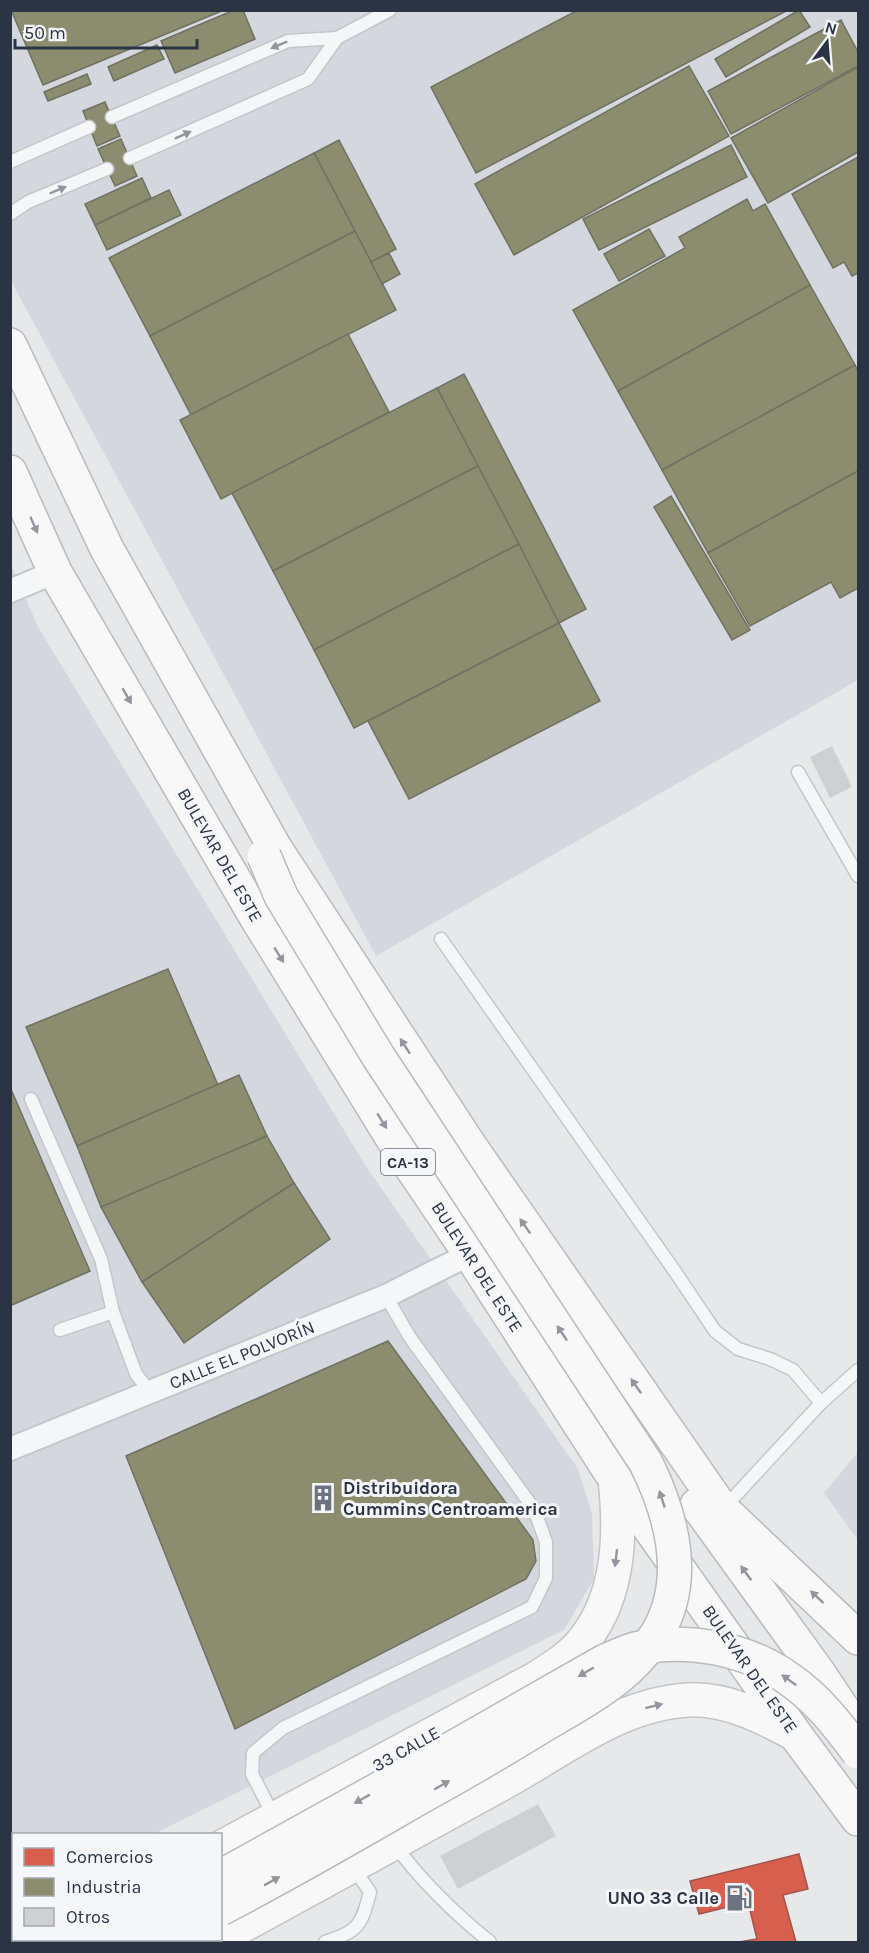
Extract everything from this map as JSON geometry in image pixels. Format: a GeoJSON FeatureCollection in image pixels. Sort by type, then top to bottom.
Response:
{"type":"FeatureCollection","features":[{"type":"Feature","properties":{"kind":"main road"},"geometry":{"type":"LineString","coordinates":[[10,345],[107,549],[275,848],[470,1146],[723,1509],[858,1638]]}},
{"type":"Feature","properties":{"kind":"main road","name":"BULEVAR DEL ESTE"},"geometry":{"type":"LineString","coordinates":[[10,472],[55,572],[256,917],[401,1152],[470,1254],[615,1479],[795,1734],[858,1819]]}},
{"type":"Feature","properties":{"kind":"main road"},"geometry":{"type":"LineString","coordinates":[[222,1908],[491,1757],[608,1686],[642,1656],[658,1631],[674,1589],[675,1568],[673,1540],[668,1518],[658,1487],[646,1463],[378,1056],[281,896],[264,856],[240,784]]}},
{"type":"Feature","properties":{"kind":"main road"},"geometry":{"type":"LineString","coordinates":[[657,1415],[681,1483],[818,1672],[853,1726],[854,1746],[826,1776]]}},
{"type":"Feature","properties":{"kind":"main road","name":"33 CALLE"},"geometry":{"type":"LineString","coordinates":[[222,1847],[535,1679],[555,1666],[584,1640],[605,1604],[612,1582],[618,1530],[615,1479]]}},
{"type":"Feature","properties":{"kind":"main road"},"geometry":{"type":"LineString","coordinates":[[222,1876],[605,1661],[634,1650],[661,1645],[689,1645],[741,1654],[766,1665],[810,1695],[858,1752]]}},
{"type":"Feature","properties":{"kind":"main road"},"geometry":{"type":"LineString","coordinates":[[535,1679],[570,1742]]}},
{"type":"Feature","properties":{"kind":"main road"},"geometry":{"type":"LineString","coordinates":[[222,1937],[509,1780],[570,1742],[644,1708],[689,1700],[711,1701],[757,1715],[795,1734]]}},
{"type":"Feature","properties":{"kind":"street"},"geometry":{"type":"LineString","coordinates":[[10,591],[55,572]]}},
{"type":"Feature","properties":{"kind":"street","name":"CALLE EL POLVORÍN"},"geometry":{"type":"LineString","coordinates":[[10,1449],[386,1296],[470,1254]]}},
{"type":"Feature","properties":{"kind":"lane"},"geometry":{"type":"LineString","coordinates":[[111,117],[288,41],[337,38],[390,10]]}},
{"type":"Feature","properties":{"kind":"lane"},"geometry":{"type":"LineString","coordinates":[[130,158],[308,79],[337,38]]}},
{"type":"Feature","properties":{"kind":"lane"},"geometry":{"type":"LineString","coordinates":[[10,162],[89,127]]}},
{"type":"Feature","properties":{"kind":"lane"},"geometry":{"type":"LineString","coordinates":[[10,214],[28,202],[107,169]]}},
{"type":"Feature","properties":{"kind":"lane"},"geometry":{"type":"LineString","coordinates":[[798,772],[858,876]]}},
{"type":"Feature","properties":{"kind":"lane"},"geometry":{"type":"LineString","coordinates":[[441,939],[715,1331],[738,1349],[770,1359],[793,1370],[821,1403]]}},
{"type":"Feature","properties":{"kind":"lane"},"geometry":{"type":"LineString","coordinates":[[31,1099],[101,1259],[113,1312],[136,1374],[150,1392]]}},
{"type":"Feature","properties":{"kind":"lane"},"geometry":{"type":"LineString","coordinates":[[276,1820],[252,1774],[254,1754],[284,1728],[532,1606],[546,1578],[546,1542],[534,1509],[409,1336],[386,1296]]}},
{"type":"Feature","properties":{"kind":"lane"},"geometry":{"type":"LineString","coordinates":[[60,1330],[113,1312]]}},
{"type":"Feature","properties":{"kind":"lane"},"geometry":{"type":"LineString","coordinates":[[723,1509],[821,1403],[858,1370]]}},
{"type":"Feature","properties":{"kind":"lane"},"geometry":{"type":"LineString","coordinates":[[393,1843],[411,1867],[453,1912],[490,1942]]}},
{"type":"Feature","properties":{"kind":"lane"},"geometry":{"type":"LineString","coordinates":[[325,1942],[351,1933],[365,1914],[370,1892],[352,1866]]}},
{"type":"Feature","properties":{"kind":"shaded area"},"geometry":{"type":"Polygon","coordinates":[[[10,11],[858,11],[858,680],[376,956],[11,281],[10,11]]]}},
{"type":"Feature","properties":{"kind":"shaded area"},"geometry":{"type":"Polygon","coordinates":[[[10,562],[38,627],[367,1168],[578,1469],[592,1514],[594,1579],[564,1630],[156,1833],[12,1833],[11,1906],[10,562]]]}},
{"type":"Feature","properties":{"kind":"shaded area"},"geometry":{"type":"Polygon","coordinates":[[[858,1452],[858,1540],[824,1493],[858,1452]]]}},
{"type":"Feature","properties":{"kind":"building: Comercios","name":"UNO 33 Calle"},"geometry":{"type":"Polygon","coordinates":[[[799,1854],[808,1889],[783,1895],[796,1942],[739,1942],[757,1939],[748,1902],[699,1914],[690,1881],[799,1854]]]}},
{"type":"Feature","properties":{"kind":"building: Industria"},"geometry":{"type":"Polygon","coordinates":[[[11,10],[224,10],[43,85],[11,10]]]}},
{"type":"Feature","properties":{"kind":"building: Industria"},"geometry":{"type":"Polygon","coordinates":[[[234,10],[243,10],[255,39],[175,73],[161,41],[234,10]]]}},
{"type":"Feature","properties":{"kind":"building: Industria"},"geometry":{"type":"Polygon","coordinates":[[[578,10],[788,10],[476,173],[431,87],[578,10]]]}},
{"type":"Feature","properties":{"kind":"building: Industria"},"geometry":{"type":"Polygon","coordinates":[[[799,10],[810,27],[726,77],[715,59],[799,10]]]}},
{"type":"Feature","properties":{"kind":"building: Industria"},"geometry":{"type":"Polygon","coordinates":[[[841,20],[858,52],[858,66],[731,134],[708,91],[841,20]]]}},
{"type":"Feature","properties":{"kind":"building: Industria"},"geometry":{"type":"Polygon","coordinates":[[[157,45],[164,59],[114,81],[108,67],[157,45]]]}},
{"type":"Feature","properties":{"kind":"building: Industria"},"geometry":{"type":"Polygon","coordinates":[[[689,66],[729,136],[514,255],[475,184],[689,66]]]}},
{"type":"Feature","properties":{"kind":"building: Industria"},"geometry":{"type":"Polygon","coordinates":[[[858,67],[858,152],[768,203],[731,138],[858,67]]]}},
{"type":"Feature","properties":{"kind":"building: Industria"},"geometry":{"type":"Polygon","coordinates":[[[87,74],[91,84],[48,101],[44,92],[87,74]]]}},
{"type":"Feature","properties":{"kind":"building: Industria"},"geometry":{"type":"Polygon","coordinates":[[[105,102],[120,136],[97,146],[83,111],[105,102]]]}},
{"type":"Feature","properties":{"kind":"building: Industria"},"geometry":{"type":"Polygon","coordinates":[[[121,139],[137,176],[115,186],[98,149],[121,139]]]}},
{"type":"Feature","properties":{"kind":"building: Industria"},"geometry":{"type":"Polygon","coordinates":[[[339,140],[396,249],[371,262],[314,153],[339,140]]]}},
{"type":"Feature","properties":{"kind":"building: Industria"},"geometry":{"type":"Polygon","coordinates":[[[731,145],[747,177],[599,250],[583,219],[731,145]]]}},
{"type":"Feature","properties":{"kind":"building: Industria"},"geometry":{"type":"Polygon","coordinates":[[[314,153],[355,231],[150,336],[109,258],[314,153]]]}},
{"type":"Feature","properties":{"kind":"building: Industria"},"geometry":{"type":"Polygon","coordinates":[[[858,157],[858,273],[852,276],[844,262],[833,268],[792,194],[858,157]]]}},
{"type":"Feature","properties":{"kind":"building: Industria"},"geometry":{"type":"Polygon","coordinates":[[[142,178],[151,198],[95,225],[85,204],[142,178]]]}},
{"type":"Feature","properties":{"kind":"building: Industria"},"geometry":{"type":"Polygon","coordinates":[[[169,190],[181,215],[107,250],[95,225],[169,190]]]}},
{"type":"Feature","properties":{"kind":"building: Industria"},"geometry":{"type":"Polygon","coordinates":[[[747,199],[753,211],[765,204],[810,285],[618,391],[573,310],[685,248],[679,237],[747,199]]]}},
{"type":"Feature","properties":{"kind":"building: Industria"},"geometry":{"type":"Polygon","coordinates":[[[649,229],[665,256],[619,281],[604,254],[649,229]]]}},
{"type":"Feature","properties":{"kind":"building: Industria"},"geometry":{"type":"Polygon","coordinates":[[[355,231],[396,310],[191,415],[150,336],[355,231]]]}},
{"type":"Feature","properties":{"kind":"building: Industria"},"geometry":{"type":"Polygon","coordinates":[[[389,253],[400,274],[382,284],[371,262],[389,253]]]}},
{"type":"Feature","properties":{"kind":"building: Industria"},"geometry":{"type":"Polygon","coordinates":[[[810,285],[855,365],[662,470],[618,391],[810,285]]]}},
{"type":"Feature","properties":{"kind":"building: Industria"},"geometry":{"type":"Polygon","coordinates":[[[348,334],[389,412],[221,499],[180,420],[348,334]]]}},
{"type":"Feature","properties":{"kind":"building: Industria"},"geometry":{"type":"Polygon","coordinates":[[[855,365],[858,371],[858,471],[708,553],[662,470],[855,365]]]}},
{"type":"Feature","properties":{"kind":"building: Industria"},"geometry":{"type":"Polygon","coordinates":[[[464,374],[586,609],[559,623],[437,388],[464,374]]]}},
{"type":"Feature","properties":{"kind":"building: Industria"},"geometry":{"type":"Polygon","coordinates":[[[437,388],[478,466],[273,571],[232,493],[437,388]]]}},
{"type":"Feature","properties":{"kind":"building: Industria"},"geometry":{"type":"Polygon","coordinates":[[[478,466],[519,544],[314,650],[273,571],[478,466]]]}},
{"type":"Feature","properties":{"kind":"building: Industria"},"geometry":{"type":"Polygon","coordinates":[[[858,471],[858,588],[840,598],[831,582],[750,626],[708,553],[858,471]]]}},
{"type":"Feature","properties":{"kind":"building: Industria"},"geometry":{"type":"Polygon","coordinates":[[[671,496],[750,630],[732,640],[654,507],[671,496]]]}},
{"type":"Feature","properties":{"kind":"building: Industria"},"geometry":{"type":"Polygon","coordinates":[[[519,544],[559,623],[354,728],[314,650],[519,544]]]}},
{"type":"Feature","properties":{"kind":"building: Industria"},"geometry":{"type":"Polygon","coordinates":[[[559,623],[600,701],[409,799],[368,721],[559,623]]]}},
{"type":"Feature","properties":{"kind":"building: Industria"},"geometry":{"type":"Polygon","coordinates":[[[168,969],[218,1085],[77,1146],[26,1027],[168,969]]]}},
{"type":"Feature","properties":{"kind":"building: Industria"},"geometry":{"type":"Polygon","coordinates":[[[239,1075],[267,1136],[101,1207],[77,1146],[239,1075]]]}},
{"type":"Feature","properties":{"kind":"building: Industria"},"geometry":{"type":"Polygon","coordinates":[[[10,1087],[90,1271],[12,1305],[10,1301],[10,1087]]]}},
{"type":"Feature","properties":{"kind":"building: Industria"},"geometry":{"type":"Polygon","coordinates":[[[267,1136],[294,1183],[142,1282],[101,1207],[267,1136]]]}},
{"type":"Feature","properties":{"kind":"building: Industria"},"geometry":{"type":"Polygon","coordinates":[[[294,1183],[330,1239],[184,1343],[142,1282],[294,1183]]]}},
{"type":"Feature","properties":{"kind":"building: Industria","name":"Distribuidora Cummins Centroamerica"},"geometry":{"type":"Polygon","coordinates":[[[388,1341],[533,1540],[536,1561],[526,1579],[235,1729],[126,1456],[388,1341]]]}},
{"type":"Feature","properties":{"kind":"building: Otros"},"geometry":{"type":"Polygon","coordinates":[[[832,746],[852,787],[830,798],[810,757],[832,746]]]}},
{"type":"Feature","properties":{"kind":"building: Otros"},"geometry":{"type":"Polygon","coordinates":[[[538,1804],[556,1836],[458,1889],[440,1856],[538,1804]]]}},
{"type":"Feature","properties":{"kind":"place","name":"Distribuidora Cummins Centroamerica"},"geometry":{"type":"Point","coordinates":[323,1498]}},
{"type":"Feature","properties":{"kind":"place","name":"UNO 33 Calle"},"geometry":{"type":"Point","coordinates":[739,1898]}}]}
